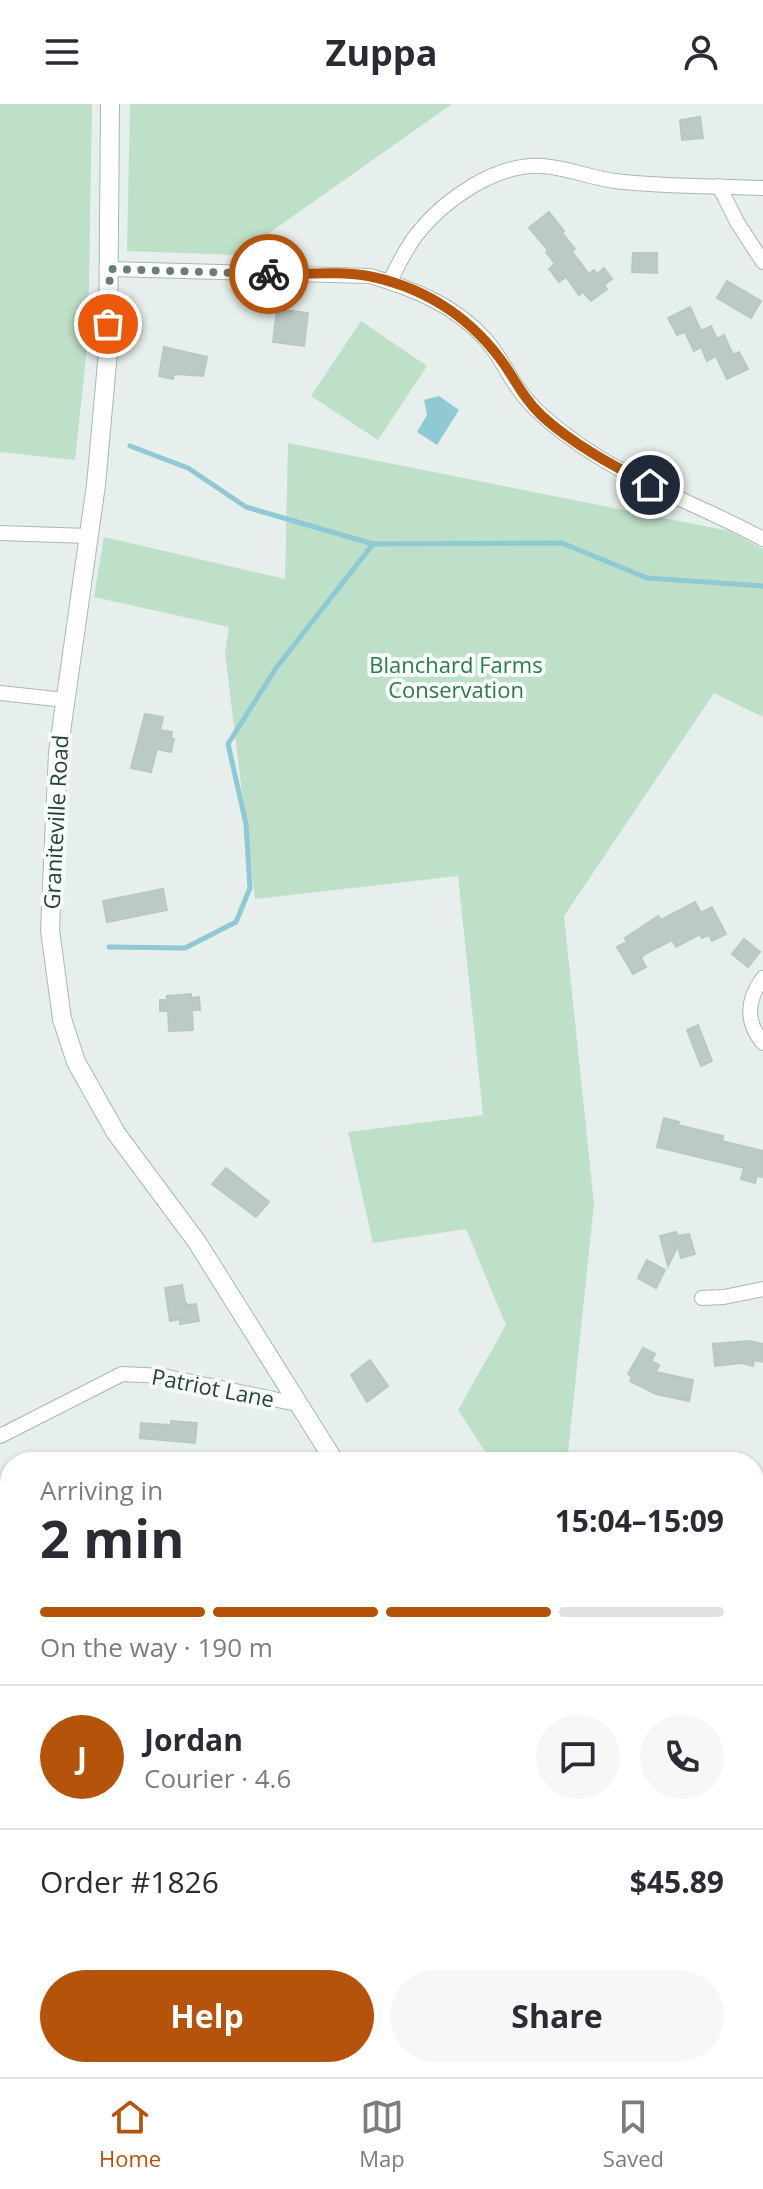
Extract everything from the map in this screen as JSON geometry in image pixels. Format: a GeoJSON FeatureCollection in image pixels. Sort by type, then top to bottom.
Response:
{"type":"FeatureCollection","features":[{"type":"Feature","properties":{"kind":"main road","name":"Graniteville Road"},"geometry":{"type":"LineString","coordinates":[[110,104],[108,352],[96,485],[58,753],[50,930],[62,1019],[74,1056],[116,1133],[197,1242],[328,1452]]}},
{"type":"Feature","properties":{"kind":"street"},"geometry":{"type":"LineString","coordinates":[[389,282],[416,235],[465,191],[491,176],[539,166],[614,181],[763,188]]}},
{"type":"Feature","properties":{"kind":"street"},"geometry":{"type":"LineString","coordinates":[[719,186],[737,222],[763,262]]}},
{"type":"Feature","properties":{"kind":"street"},"geometry":{"type":"LineString","coordinates":[[110,269],[370,276],[407,287],[460,315],[486,340],[520,391],[540,414],[569,438],[650,485],[763,539]]}},
{"type":"Feature","properties":{"kind":"street"},"geometry":{"type":"LineString","coordinates":[[0,533],[88,536]]}},
{"type":"Feature","properties":{"kind":"street"},"geometry":{"type":"LineString","coordinates":[[0,693],[65,700]]}},
{"type":"Feature","properties":{"kind":"street"},"geometry":{"type":"LineString","coordinates":[[763,978],[753,992],[749,1010],[754,1030],[763,1043]]}},
{"type":"Feature","properties":{"kind":"street"},"geometry":{"type":"LineString","coordinates":[[702,1298],[763,1289]]}},
{"type":"Feature","properties":{"kind":"street","name":"Patriot Lane"},"geometry":{"type":"LineString","coordinates":[[0,1436],[122,1374],[163,1376],[297,1404]]}},
{"type":"Feature","properties":{"kind":"green space"},"geometry":{"type":"Polygon","coordinates":[[[0,104],[92,104],[88,339],[75,460],[0,452],[0,104]]]}},
{"type":"Feature","properties":{"kind":"green space"},"geometry":{"type":"Polygon","coordinates":[[[130,104],[452,104],[238,255],[127,251],[130,104]]]}},
{"type":"Feature","properties":{"kind":"green space"},"geometry":{"type":"Polygon","coordinates":[[[361,321],[427,366],[378,440],[311,396],[361,321]]]}},
{"type":"Feature","properties":{"kind":"green space","name":"Blanchard Farms Conservation"},"geometry":{"type":"Polygon","coordinates":[[[288,443],[729,531],[763,549],[763,717],[714,693],[564,916],[594,1204],[568,1452],[485,1452],[458,1410],[506,1325],[466,1229],[373,1243],[348,1132],[483,1115],[458,876],[255,899],[225,653],[229,627],[94,597],[104,537],[285,579],[288,443]]]}},
{"type":"Feature","properties":{"kind":"water"},"geometry":{"type":"Polygon","coordinates":[[[439,396],[459,410],[437,445],[417,432],[427,415],[424,400],[439,396]]]}},
{"type":"Feature","properties":{"kind":"building"},"geometry":{"type":"Polygon","coordinates":[[[700,117],[703,138],[682,140],[680,120],[700,117]]]}},
{"type":"Feature","properties":{"kind":"building"},"geometry":{"type":"Polygon","coordinates":[[[549,212],[589,274],[594,270],[597,274],[604,268],[612,279],[604,285],[607,289],[591,301],[583,292],[579,295],[566,277],[559,282],[549,269],[555,264],[546,252],[548,250],[529,228],[549,212]]]}},
{"type":"Feature","properties":{"kind":"building"},"geometry":{"type":"Polygon","coordinates":[[[633,253],[657,253],[657,273],[632,272],[633,253]]]}},
{"type":"Feature","properties":{"kind":"building"},"geometry":{"type":"Polygon","coordinates":[[[727,281],[761,301],[751,318],[717,298],[727,281]]]}},
{"type":"Feature","properties":{"kind":"building"},"geometry":{"type":"Polygon","coordinates":[[[690,307],[701,331],[711,326],[717,339],[724,335],[733,355],[739,352],[748,369],[727,379],[716,356],[707,361],[701,347],[694,351],[685,332],[677,335],[668,318],[690,307]]]}},
{"type":"Feature","properties":{"kind":"building"},"geometry":{"type":"Polygon","coordinates":[[[277,309],[308,313],[304,346],[273,342],[277,309]]]}},
{"type":"Feature","properties":{"kind":"building"},"geometry":{"type":"Polygon","coordinates":[[[164,347],[207,357],[203,376],[174,374],[173,379],[159,376],[164,347]]]}},
{"type":"Feature","properties":{"kind":"building"},"geometry":{"type":"Polygon","coordinates":[[[145,714],[163,717],[160,730],[172,732],[171,739],[174,739],[171,752],[157,749],[151,772],[131,768],[145,714]]]}},
{"type":"Feature","properties":{"kind":"building"},"geometry":{"type":"Polygon","coordinates":[[[163,889],[167,910],[107,922],[103,901],[163,889]]]}},
{"type":"Feature","properties":{"kind":"building"},"geometry":{"type":"Polygon","coordinates":[[[695,902],[701,913],[712,907],[726,934],[712,941],[709,935],[702,938],[700,934],[676,947],[672,940],[645,954],[641,958],[646,967],[633,974],[617,947],[658,916],[661,920],[695,902]]]}},
{"type":"Feature","properties":{"kind":"building"},"geometry":{"type":"Polygon","coordinates":[[[744,939],[760,952],[748,967],[732,954],[744,939]]]}},
{"type":"Feature","properties":{"kind":"building"},"geometry":{"type":"Polygon","coordinates":[[[191,994],[191,998],[199,997],[200,1010],[192,1010],[193,1030],[169,1031],[168,1011],[160,1011],[160,1000],[167,1000],[167,996],[191,994]]]}},
{"type":"Feature","properties":{"kind":"building"},"geometry":{"type":"Polygon","coordinates":[[[698,1025],[712,1061],[701,1066],[687,1030],[698,1025]]]}},
{"type":"Feature","properties":{"kind":"building"},"geometry":{"type":"Polygon","coordinates":[[[664,1118],[679,1122],[678,1125],[723,1136],[722,1141],[763,1151],[763,1177],[757,1176],[755,1183],[741,1179],[744,1168],[657,1147],[664,1118]]]}},
{"type":"Feature","properties":{"kind":"building"},"geometry":{"type":"Polygon","coordinates":[[[226,1168],[269,1202],[256,1217],[212,1184],[226,1168]]]}},
{"type":"Feature","properties":{"kind":"building"},"geometry":{"type":"Polygon","coordinates":[[[676,1232],[678,1236],[689,1234],[695,1254],[681,1258],[678,1246],[668,1266],[660,1236],[676,1232]]]}},
{"type":"Feature","properties":{"kind":"building"},"geometry":{"type":"Polygon","coordinates":[[[647,1260],[665,1270],[656,1288],[638,1278],[647,1260]]]}},
{"type":"Feature","properties":{"kind":"building"},"geometry":{"type":"Polygon","coordinates":[[[182,1285],[185,1302],[188,1305],[196,1304],[199,1321],[180,1324],[180,1319],[170,1321],[165,1288],[182,1285]]]}},
{"type":"Feature","properties":{"kind":"building"},"geometry":{"type":"Polygon","coordinates":[[[749,1341],[763,1344],[763,1362],[754,1360],[753,1366],[742,1363],[715,1366],[713,1344],[749,1341]]]}},
{"type":"Feature","properties":{"kind":"building"},"geometry":{"type":"Polygon","coordinates":[[[643,1348],[655,1354],[651,1361],[659,1365],[656,1372],[693,1380],[689,1401],[656,1394],[630,1381],[632,1377],[628,1374],[643,1348]]]}},
{"type":"Feature","properties":{"kind":"building"},"geometry":{"type":"Polygon","coordinates":[[[370,1360],[388,1386],[367,1402],[351,1375],[370,1360]]]}},
{"type":"Feature","properties":{"kind":"building"},"geometry":{"type":"Polygon","coordinates":[[[171,1421],[197,1423],[195,1443],[140,1438],[141,1423],[171,1425],[171,1421]]]}},
{"type":"Feature","properties":{"kind":"waterway"},"geometry":{"type":"LineString","coordinates":[[130,446],[188,468],[246,507],[373,544],[562,543],[647,578],[763,586]]}},
{"type":"Feature","properties":{"kind":"waterway"},"geometry":{"type":"LineString","coordinates":[[109,947],[185,948],[236,922],[250,888],[246,824],[228,744],[276,668],[373,544]]}},
{"type":"Feature","properties":{"kind":"way so far"},"geometry":{"type":"LineString","coordinates":[[108,324],[110,269],[269,274]]}},
{"type":"Feature","properties":{"kind":"route"},"geometry":{"type":"LineString","coordinates":[[269,274],[370,276],[407,287],[436,301],[460,315],[486,340],[520,391],[540,414],[600,459],[650,485]]}}]}
